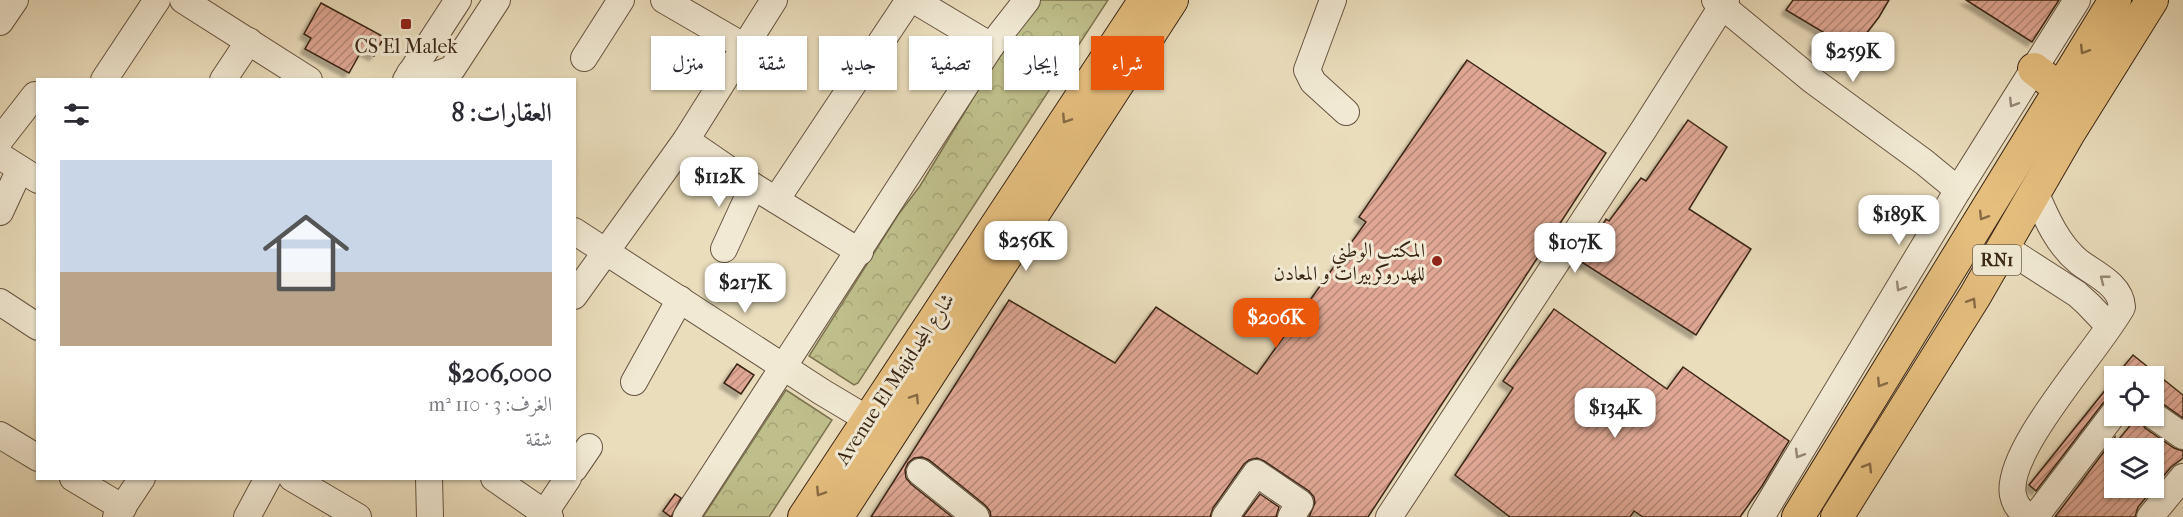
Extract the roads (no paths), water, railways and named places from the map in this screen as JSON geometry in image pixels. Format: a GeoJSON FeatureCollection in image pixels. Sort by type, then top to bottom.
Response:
{"type":"FeatureCollection","features":[{"type":"Feature","properties":{"kind":"main road","name":"Avenue El Majdشارع المجد"},"geometry":{"type":"LineString","coordinates":[[837,517],[880,427],[1145,0]]}},
{"type":"Feature","properties":{"kind":"main road","name":"Avenue El Majdشارع المجد"},"geometry":{"type":"LineString","coordinates":[[804,517],[880,427],[1172,0]]}},
{"type":"Feature","properties":{"kind":"main road","name":"RN1"},"geometry":{"type":"LineString","coordinates":[[1798,517],[2115,0]]}},
{"type":"Feature","properties":{"kind":"main road","name":"RN1"},"geometry":{"type":"LineString","coordinates":[[1837,517],[2004,247],[2099,84],[2152,0]]}},
{"type":"Feature","properties":{"kind":"main road"},"geometry":{"type":"LineString","coordinates":[[2034,69],[2060,89]]}},
{"type":"Feature","properties":{"kind":"street"},"geometry":{"type":"LineString","coordinates":[[0,22],[15,0]]}},
{"type":"Feature","properties":{"kind":"street"},"geometry":{"type":"LineString","coordinates":[[105,78],[157,0]]}},
{"type":"Feature","properties":{"kind":"street"},"geometry":{"type":"LineString","coordinates":[[183,0],[306,78]]}},
{"type":"Feature","properties":{"kind":"street"},"geometry":{"type":"LineString","coordinates":[[408,76],[458,0]]}},
{"type":"Feature","properties":{"kind":"street"},"geometry":{"type":"LineString","coordinates":[[408,76],[434,75],[452,69],[497,0]]}},
{"type":"Feature","properties":{"kind":"street"},"geometry":{"type":"LineString","coordinates":[[584,58],[621,0]]}},
{"type":"Feature","properties":{"kind":"street"},"geometry":{"type":"LineString","coordinates":[[664,0],[737,42]]}},
{"type":"Feature","properties":{"kind":"street"},"geometry":{"type":"LineString","coordinates":[[752,36],[774,0]]}},
{"type":"Feature","properties":{"kind":"street"},"geometry":{"type":"LineString","coordinates":[[776,200],[911,0],[974,36]]}},
{"type":"Feature","properties":{"kind":"street"},"geometry":{"type":"LineString","coordinates":[[992,45],[1027,0]]}},
{"type":"Feature","properties":{"kind":"street"},"geometry":{"type":"LineString","coordinates":[[1332,0],[1307,70],[1312,82],[1346,112]]}},
{"type":"Feature","properties":{"kind":"street"},"geometry":{"type":"LineString","coordinates":[[1761,517],[1958,190],[2077,0]]}},
{"type":"Feature","properties":{"kind":"street"},"geometry":{"type":"LineString","coordinates":[[1389,517],[1721,2],[1812,80],[1924,162],[1958,190]]}},
{"type":"Feature","properties":{"kind":"street"},"geometry":{"type":"LineString","coordinates":[[224,78],[249,41]]}},
{"type":"Feature","properties":{"kind":"street"},"geometry":{"type":"LineString","coordinates":[[576,293],[686,140],[737,60]]}},
{"type":"Feature","properties":{"kind":"street"},"geometry":{"type":"LineString","coordinates":[[686,517],[963,90]]}},
{"type":"Feature","properties":{"kind":"street"},"geometry":{"type":"LineString","coordinates":[[0,140],[36,95]]}},
{"type":"Feature","properties":{"kind":"street"},"geometry":{"type":"LineString","coordinates":[[686,140],[753,186],[860,252]]}},
{"type":"Feature","properties":{"kind":"street"},"geometry":{"type":"LineString","coordinates":[[0,212],[26,173]]}},
{"type":"Feature","properties":{"kind":"street"},"geometry":{"type":"LineString","coordinates":[[724,249],[753,186]]}},
{"type":"Feature","properties":{"kind":"street"},"geometry":{"type":"LineString","coordinates":[[2028,517],[2017,508],[2012,494],[2013,480],[2019,460],[2034,434],[2122,308],[2119,295],[2113,286],[2068,252],[2052,228],[2035,192]]}},
{"type":"Feature","properties":{"kind":"street"},"geometry":{"type":"LineString","coordinates":[[576,232],[822,392],[880,427]]}},
{"type":"Feature","properties":{"kind":"street"},"geometry":{"type":"LineString","coordinates":[[2004,247],[2077,294],[2109,326]]}},
{"type":"Feature","properties":{"kind":"street"},"geometry":{"type":"LineString","coordinates":[[634,382],[680,299]]}},
{"type":"Feature","properties":{"kind":"street"},"geometry":{"type":"LineString","coordinates":[[0,302],[36,326]]}},
{"type":"Feature","properties":{"kind":"street"},"geometry":{"type":"LineString","coordinates":[[2164,423],[2183,436]]}},
{"type":"Feature","properties":{"kind":"street"},"geometry":{"type":"LineString","coordinates":[[2035,517],[2104,426]]}},
{"type":"Feature","properties":{"kind":"street"},"geometry":{"type":"LineString","coordinates":[[0,435],[36,457]]}},
{"type":"Feature","properties":{"kind":"street"},"geometry":{"type":"LineString","coordinates":[[576,466],[589,447]]}},
{"type":"Feature","properties":{"kind":"street"},"geometry":{"type":"LineString","coordinates":[[920,472],[976,517]]}},
{"type":"Feature","properties":{"kind":"street"},"geometry":{"type":"LineString","coordinates":[[1225,517],[1257,473],[1300,503],[1291,517]]}},
{"type":"Feature","properties":{"kind":"street"},"geometry":{"type":"LineString","coordinates":[[2150,517],[2183,477]]}},
{"type":"Feature","properties":{"kind":"street"},"geometry":{"type":"LineString","coordinates":[[76,480],[119,512],[141,480]]}},
{"type":"Feature","properties":{"kind":"street"},"geometry":{"type":"LineString","coordinates":[[247,517],[267,480]]}},
{"type":"Feature","properties":{"kind":"street"},"geometry":{"type":"LineString","coordinates":[[295,480],[358,517]]}},
{"type":"Feature","properties":{"kind":"street"},"geometry":{"type":"LineString","coordinates":[[429,480],[430,517]]}},
{"type":"Feature","properties":{"kind":"street"},"geometry":{"type":"LineString","coordinates":[[497,480],[545,516],[567,480]]}},
{"type":"Feature","properties":{"kind":"place","name":"CS El Malek"},"geometry":{"type":"Point","coordinates":[406,24]}},
{"type":"Feature","properties":{"kind":"place","name":"المكتب الوطني للهدروكربيرات و المعادن"},"geometry":{"type":"Point","coordinates":[1437,261]}}]}
